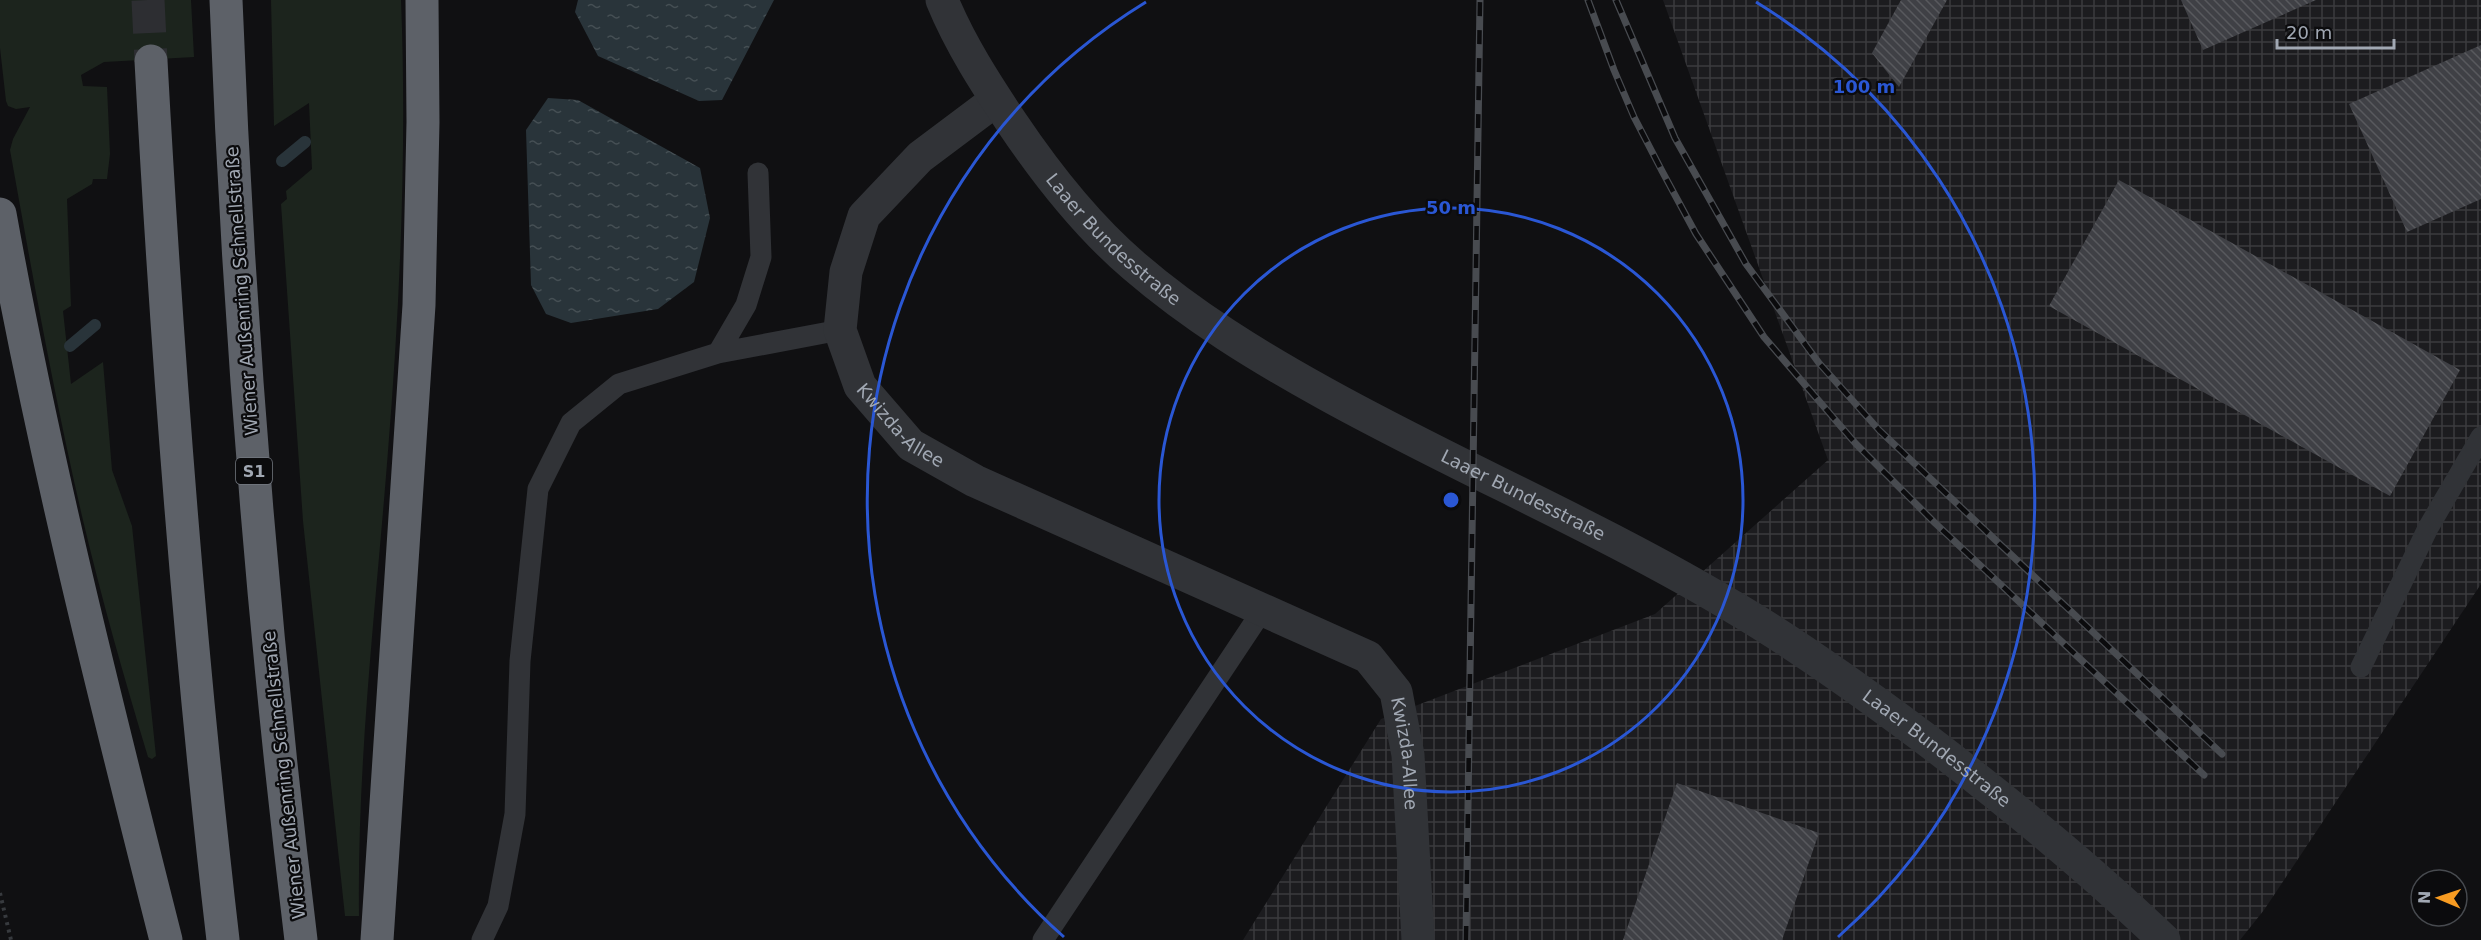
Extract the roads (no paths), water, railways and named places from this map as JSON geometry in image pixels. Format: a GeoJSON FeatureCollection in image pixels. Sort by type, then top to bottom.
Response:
{"type":"FeatureCollection","features":[{"type":"Feature","properties":{"kind":"highway","name":"Wiener Außenring Schnellstraße"},"geometry":{"type":"LineString","coordinates":[[226,0],[243,317],[254,472],[301,940]]}},
{"type":"Feature","properties":{"kind":"highway"},"geometry":{"type":"LineString","coordinates":[[376,940],[419,305],[423,122],[422,0]]}},
{"type":"Feature","properties":{"kind":"highway"},"geometry":{"type":"LineString","coordinates":[[151,61],[166,328],[188,603],[223,940]]}},
{"type":"Feature","properties":{"kind":"highway"},"geometry":{"type":"LineString","coordinates":[[0,214],[20,325],[57,498],[166,940]]}},
{"type":"Feature","properties":{"kind":"street","name":"Laaer Bundesstraße"},"geometry":{"type":"LineString","coordinates":[[942,0],[972,61],[996,100],[1063,194],[1135,267],[1192,312],[1265,360],[1382,425],[1650,559],[1736,608],[1820,662],[2006,800],[2113,891],[2164,940]]}},
{"type":"Feature","properties":{"kind":"street","name":"Kwizda-Allee"},"geometry":{"type":"LineString","coordinates":[[996,100],[920,157],[864,216],[846,272],[840,330],[860,386],[911,445],[975,481],[1368,657],[1396,692],[1407,755],[1418,940]]}},
{"type":"Feature","properties":{"kind":"lane"},"geometry":{"type":"LineString","coordinates":[[718,353],[746,305],[761,257],[758,173]]}},
{"type":"Feature","properties":{"kind":"lane"},"geometry":{"type":"LineString","coordinates":[[482,940],[498,906],[515,814],[520,661],[538,489],[571,423],[619,384],[718,353],[840,330]]}},
{"type":"Feature","properties":{"kind":"lane"},"geometry":{"type":"LineString","coordinates":[[2361,667],[2428,528],[2481,437]]}},
{"type":"Feature","properties":{"kind":"lane"},"geometry":{"type":"LineString","coordinates":[[1043,940],[1262,611]]}},
{"type":"Feature","properties":{"kind":"water"},"geometry":{"type":"Polygon","coordinates":[[[578,0],[774,0],[722,100],[699,101],[598,56],[575,12],[578,0]]]}},
{"type":"Feature","properties":{"kind":"water"},"geometry":{"type":"Polygon","coordinates":[[[548,98],[578,100],[700,168],[710,218],[694,282],[658,309],[571,323],[546,314],[531,285],[526,130],[548,98]]]}},
{"type":"Feature","properties":{"kind":"waterway"},"geometry":{"type":"LineString","coordinates":[[282,161],[305,142]]}},
{"type":"Feature","properties":{"kind":"waterway"},"geometry":{"type":"LineString","coordinates":[[70,346],[95,325]]}},
{"type":"Feature","properties":{"kind":"tunnel"},"geometry":{"type":"LineString","coordinates":[[148,0],[151,61]]}},
{"type":"Feature","properties":{"kind":"railway"},"geometry":{"type":"LineString","coordinates":[[1466,940],[1480,0]]}},
{"type":"Feature","properties":{"kind":"railway"},"geometry":{"type":"LineString","coordinates":[[1588,0],[1634,117],[1662,171],[1696,234],[1764,337],[1856,444],[1935,523],[2204,775]]}},
{"type":"Feature","properties":{"kind":"railway"},"geometry":{"type":"LineString","coordinates":[[1616,0],[1675,138],[1746,264],[1819,363],[1879,430],[2222,754]]}}]}
